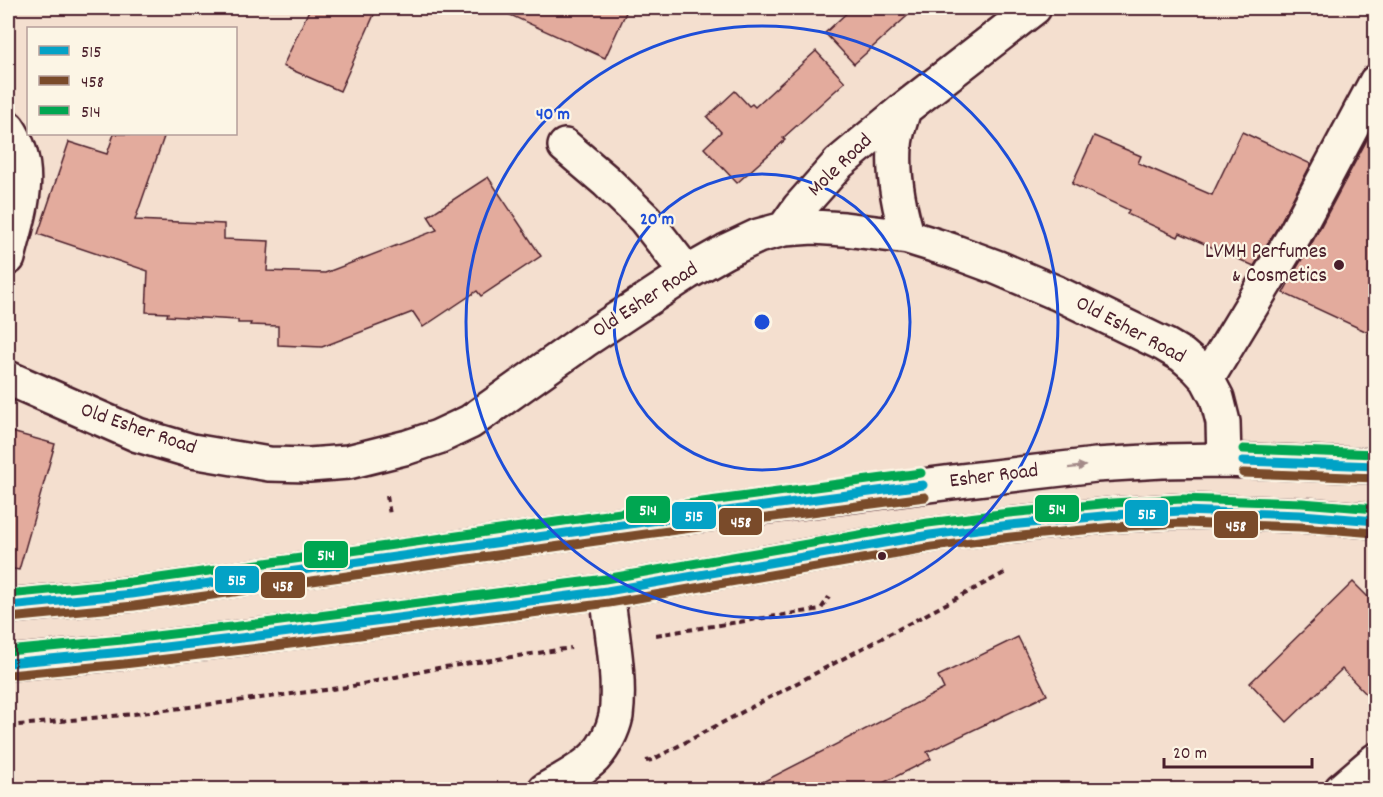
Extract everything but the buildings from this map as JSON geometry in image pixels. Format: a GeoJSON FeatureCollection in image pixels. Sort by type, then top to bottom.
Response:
{"type":"FeatureCollection","features":[{"type":"Feature","properties":{"kind":"main road","name":"Mole Road"},"geometry":{"type":"LineString","coordinates":[[784,229],[799,208],[839,163],[904,109],[1034,8]]}},
{"type":"Feature","properties":{"kind":"main road"},"geometry":{"type":"LineString","coordinates":[[1207,379],[1295,234],[1376,82]]}},
{"type":"Feature","properties":{"kind":"main road","name":"Mole Road"},"geometry":{"type":"LineString","coordinates":[[904,109],[895,145],[896,188],[908,237]]}},
{"type":"Feature","properties":{"kind":"main road"},"geometry":{"type":"LineString","coordinates":[[8,128],[15,138],[24,166],[24,192],[8,258]]}},
{"type":"Feature","properties":{"kind":"main road"},"geometry":{"type":"LineString","coordinates":[[565,146],[645,219],[687,273]]}},
{"type":"Feature","properties":{"kind":"main road","name":"Old Esher Road"},"geometry":{"type":"LineString","coordinates":[[8,378],[138,435],[192,451],[269,464],[309,465],[348,462],[408,447],[438,437],[470,422],[584,341],[687,273],[747,241],[784,229],[813,227],[844,229],[908,237],[996,267],[1057,293],[1182,355],[1207,379],[1216,398],[1223,422],[1224,460]]}},
{"type":"Feature","properties":{"kind":"main road","name":"Esher Road"},"geometry":{"type":"LineString","coordinates":[[8,606],[132,594],[644,522],[1096,465],[1224,460],[1376,466]]}},
{"type":"Feature","properties":{"kind":"main road"},"geometry":{"type":"LineString","coordinates":[[8,663],[123,652],[607,591],[862,546],[1010,525],[1182,511],[1302,515],[1376,521]]}},
{"type":"Feature","properties":{"kind":"main road"},"geometry":{"type":"LineString","coordinates":[[545,789],[570,776],[595,757],[611,734],[616,716],[617,686],[607,591]]}},
{"type":"Feature","properties":{"kind":"main road"},"geometry":{"type":"LineString","coordinates":[[1341,789],[1376,760]]}},
{"type":"Feature","properties":{"kind":"path"},"geometry":{"type":"LineString","coordinates":[[8,726],[133,714],[348,687],[438,668],[820,609],[862,546]]}},
{"type":"Feature","properties":{"kind":"path"},"geometry":{"type":"LineString","coordinates":[[595,757],[620,764],[652,760],[1008,571]]}},
{"type":"Feature","properties":{"kind":"transit line","name":"514"},"geometry":{"type":"LineString","coordinates":[[1243,449],[1376,454]]}},
{"type":"Feature","properties":{"kind":"transit line","name":"515"},"geometry":{"type":"LineString","coordinates":[[1243,461],[1376,466]]}},
{"type":"Feature","properties":{"kind":"transit line","name":"514"},"geometry":{"type":"LineString","coordinates":[[8,594],[131,582],[921,473]]}},
{"type":"Feature","properties":{"kind":"transit line","name":"458"},"geometry":{"type":"LineString","coordinates":[[1243,473],[1376,478]]}},
{"type":"Feature","properties":{"kind":"transit line","name":"515"},"geometry":{"type":"LineString","coordinates":[[8,606],[132,594],[923,485]]}},
{"type":"Feature","properties":{"kind":"transit line","name":"458"},"geometry":{"type":"LineString","coordinates":[[9,618],[134,606],[925,497]]}},
{"type":"Feature","properties":{"kind":"transit line","name":"514"},"geometry":{"type":"LineString","coordinates":[[8,651],[265,623],[605,579],[928,523],[1009,513],[1182,499],[1302,503],[1376,509]]}},
{"type":"Feature","properties":{"kind":"transit line","name":"515"},"geometry":{"type":"LineString","coordinates":[[8,663],[266,635],[607,591],[930,535],[1010,525],[1182,511],[1302,515],[1376,521]]}},
{"type":"Feature","properties":{"kind":"transit line","name":"458"},"geometry":{"type":"LineString","coordinates":[[9,675],[267,647],[609,603],[932,547],[1011,537],[1182,523],[1301,527],[1375,533]]}},
{"type":"Feature","properties":{"kind":"place","name":"LVMH Perfumes & Cosmetics"},"geometry":{"type":"Point","coordinates":[1339,265]}}]}
